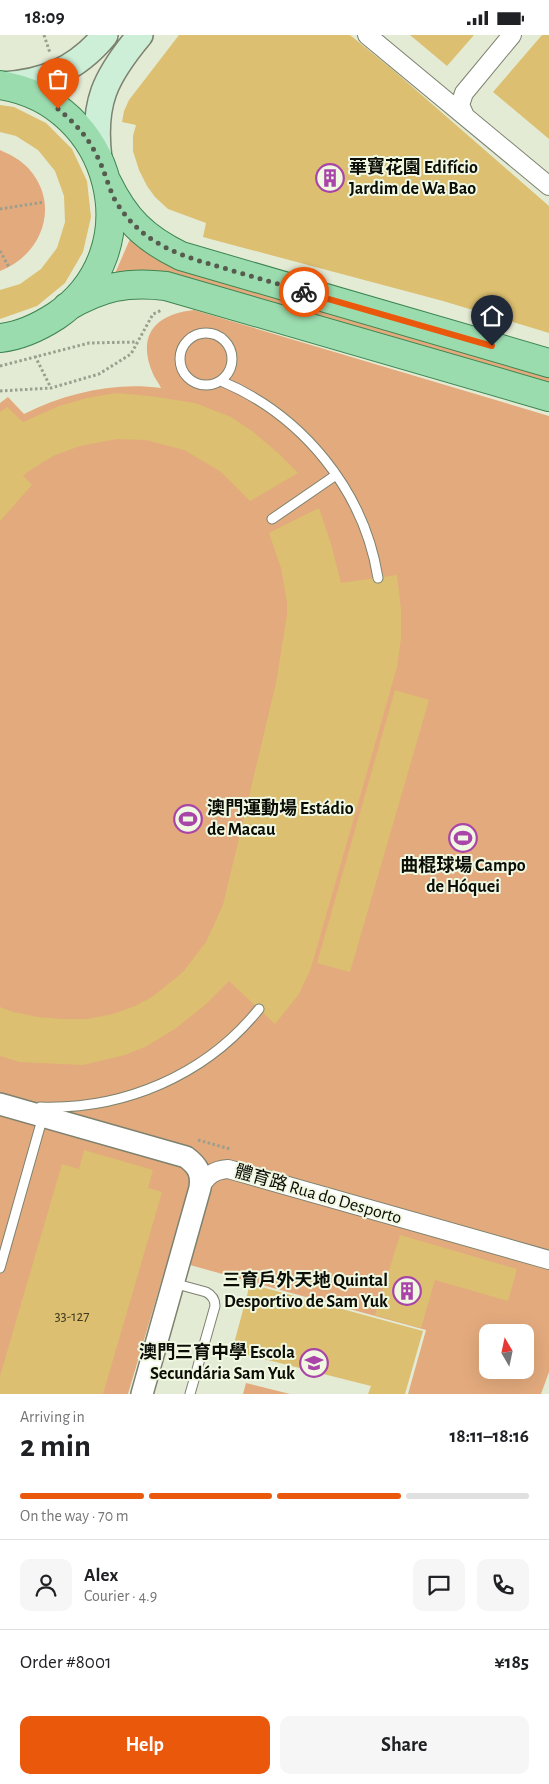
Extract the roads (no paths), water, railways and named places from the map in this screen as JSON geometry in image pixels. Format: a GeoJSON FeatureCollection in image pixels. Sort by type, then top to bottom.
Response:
{"type":"FeatureCollection","features":[{"type":"Feature","properties":{"kind":"main road"},"geometry":{"type":"LineString","coordinates":[[0,85],[41,80],[61,72],[80,60],[105,35]]}},
{"type":"Feature","properties":{"kind":"main road"},"geometry":{"type":"LineString","coordinates":[[2,338],[26,332],[46,323],[67,307],[92,278],[102,258],[108,238],[110,216],[109,195],[96,138],[97,117],[101,97],[109,77],[140,35]]}},
{"type":"Feature","properties":{"kind":"main road"},"geometry":{"type":"LineString","coordinates":[[0,85],[22,90],[41,98],[74,122],[87,138],[116,201],[124,213],[144,234],[162,247],[181,256],[549,363]]}},
{"type":"Feature","properties":{"kind":"main road"},"geometry":{"type":"LineString","coordinates":[[67,307],[105,289],[125,285],[146,284],[166,286],[549,397]]}},
{"type":"Feature","properties":{"kind":"street"},"geometry":{"type":"LineString","coordinates":[[367,35],[549,186]]}},
{"type":"Feature","properties":{"kind":"street"},"geometry":{"type":"LineString","coordinates":[[465,116],[460,105],[464,93],[512,35]]}},
{"type":"Feature","properties":{"kind":"street"},"geometry":{"type":"LineString","coordinates":[[441,97],[453,99],[464,93]]}},
{"type":"Feature","properties":{"kind":"street"},"geometry":{"type":"LineString","coordinates":[[0,1103],[186,1157],[194,1162],[199,1170],[201,1178],[200,1188],[142,1394]]}},
{"type":"Feature","properties":{"kind":"street","name":"體育路 Rua do Desporto"},"geometry":{"type":"LineString","coordinates":[[200,1188],[204,1179],[211,1173],[228,1169],[549,1260]]}},
{"type":"Feature","properties":{"kind":"lane"},"geometry":{"type":"LineString","coordinates":[[221,381],[227,375],[232,363],[230,346],[214,333],[201,333],[193,336],[182,349],[180,362],[182,371],[192,381],[200,384],[209,385],[221,381],[255,398],[285,419],[309,441],[336,475],[353,503],[362,523],[378,577]]}},
{"type":"Feature","properties":{"kind":"lane"},"geometry":{"type":"LineString","coordinates":[[272,519],[336,475]]}},
{"type":"Feature","properties":{"kind":"lane"},"geometry":{"type":"LineString","coordinates":[[0,1103],[32,1107],[65,1107],[102,1103],[139,1093],[169,1081],[202,1061],[231,1038],[259,1009]]}},
{"type":"Feature","properties":{"kind":"lane"},"geometry":{"type":"LineString","coordinates":[[0,1269],[43,1116]]}},
{"type":"Feature","properties":{"kind":"lane"},"geometry":{"type":"LineString","coordinates":[[173,1283],[206,1292],[215,1301],[190,1394]]}},
{"type":"Feature","properties":{"kind":"place","name":"華寶花園 Edifício Jardim de Wa Bao"},"geometry":{"type":"Point","coordinates":[330,178]}},
{"type":"Feature","properties":{"kind":"place","name":"澳門運動場 Estádio de Macau"},"geometry":{"type":"Point","coordinates":[188,819]}},
{"type":"Feature","properties":{"kind":"place","name":"曲棍球場 Campo de Hóquei"},"geometry":{"type":"Point","coordinates":[463,838]}},
{"type":"Feature","properties":{"kind":"place","name":"三育戶外天地 Quintal Desportivo de Sam Yuk"},"geometry":{"type":"Point","coordinates":[407,1291]}},
{"type":"Feature","properties":{"kind":"place","name":"澳門三育中學 Escola Secundária Sam Yuk"},"geometry":{"type":"Point","coordinates":[314,1363]}}]}
